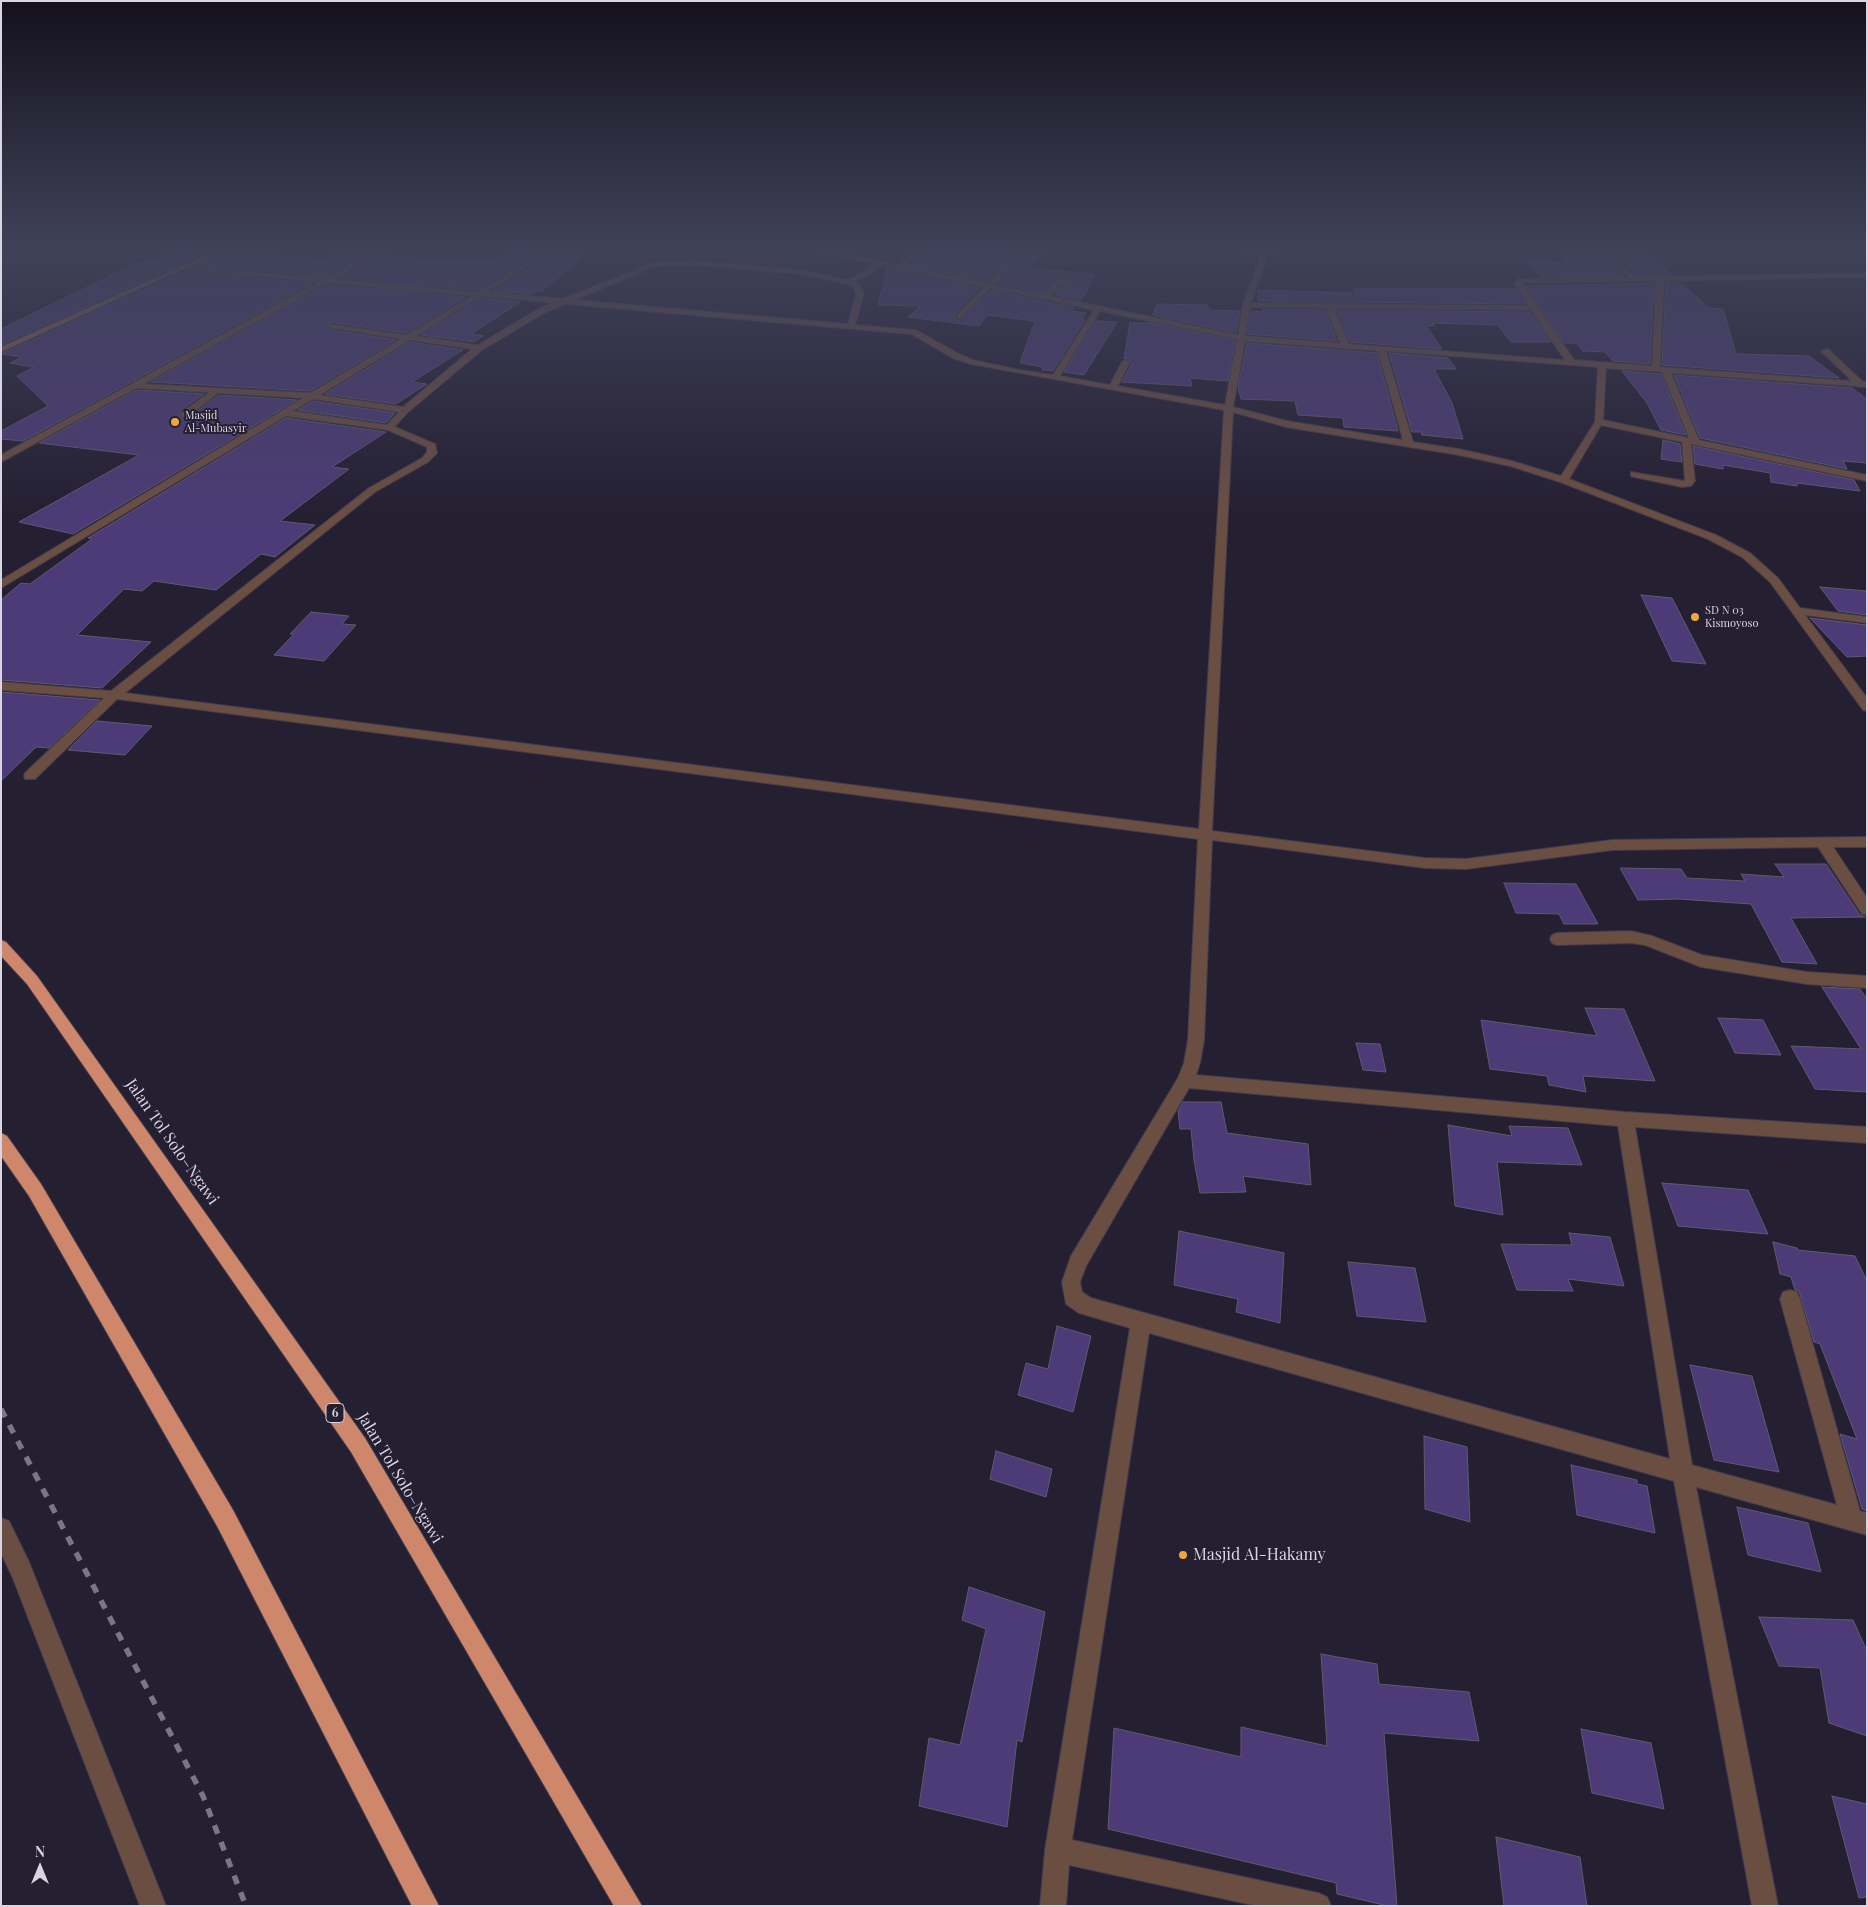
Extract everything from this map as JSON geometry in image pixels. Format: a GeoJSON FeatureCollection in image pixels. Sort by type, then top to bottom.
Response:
{"type":"FeatureCollection","features":[{"type":"Feature","properties":{"kind":"highway","name":"Jalan Tol Solo–Ngawi"},"geometry":{"type":"LineString","coordinates":[[1,946],[32,980],[358,1445],[629,1906]]}},
{"type":"Feature","properties":{"kind":"highway"},"geometry":{"type":"LineString","coordinates":[[1,1141],[35,1190],[225,1518],[426,1906]]}},
{"type":"Feature","properties":{"kind":"street"},"geometry":{"type":"LineString","coordinates":[[1,350],[25,339]]}},
{"type":"Feature","properties":{"kind":"street"},"geometry":{"type":"LineString","coordinates":[[1,459],[221,339]]}},
{"type":"Feature","properties":{"kind":"street"},"geometry":{"type":"LineString","coordinates":[[1,585],[406,339]]}},
{"type":"Feature","properties":{"kind":"street"},"geometry":{"type":"LineString","coordinates":[[415,339],[479,348]]}},
{"type":"Feature","properties":{"kind":"street"},"geometry":{"type":"LineString","coordinates":[[390,428],[405,410],[479,348],[494,339]]}},
{"type":"Feature","properties":{"kind":"street"},"geometry":{"type":"LineString","coordinates":[[928,339],[956,356],[971,362],[1229,407],[1259,418],[1286,424],[1458,452],[1512,464],[1563,480],[1703,533],[1746,555],[1774,580],[1799,611],[1867,707]]}},
{"type":"Feature","properties":{"kind":"street"},"geometry":{"type":"LineString","coordinates":[[1055,378],[1079,339]]}},
{"type":"Feature","properties":{"kind":"street"},"geometry":{"type":"LineString","coordinates":[[1242,339],[1229,407],[1205,835],[1196,1040],[1192,1063],[1185,1081],[1078,1262],[1071,1282],[1074,1297],[1086,1306],[1859,1522]]}},
{"type":"Feature","properties":{"kind":"street"},"geometry":{"type":"LineString","coordinates":[[1253,339],[1865,386]]}},
{"type":"Feature","properties":{"kind":"street"},"geometry":{"type":"LineString","coordinates":[[1343,339],[1346,347]]}},
{"type":"Feature","properties":{"kind":"street"},"geometry":{"type":"LineString","coordinates":[[1555,339],[1572,364]]}},
{"type":"Feature","properties":{"kind":"street"},"geometry":{"type":"LineString","coordinates":[[1634,474],[1682,484],[1690,482],[1691,442],[1661,370],[1661,339]]}},
{"type":"Feature","properties":{"kind":"street"},"geometry":{"type":"LineString","coordinates":[[1382,350],[1408,444]]}},
{"type":"Feature","properties":{"kind":"street"},"geometry":{"type":"LineString","coordinates":[[1825,351],[1865,386]]}},
{"type":"Feature","properties":{"kind":"street"},"geometry":{"type":"LineString","coordinates":[[1113,388],[1126,362]]}},
{"type":"Feature","properties":{"kind":"street"},"geometry":{"type":"LineString","coordinates":[[1563,480],[1599,422],[1602,366]]}},
{"type":"Feature","properties":{"kind":"street"},"geometry":{"type":"LineString","coordinates":[[137,386],[312,396],[405,410]]}},
{"type":"Feature","properties":{"kind":"street"},"geometry":{"type":"LineString","coordinates":[[30,776],[114,695],[372,490],[425,460],[432,452],[432,446],[390,428],[285,413]]}},
{"type":"Feature","properties":{"kind":"street"},"geometry":{"type":"LineString","coordinates":[[1599,422],[1867,478]]}},
{"type":"Feature","properties":{"kind":"street"},"geometry":{"type":"LineString","coordinates":[[1,574],[15,577]]}},
{"type":"Feature","properties":{"kind":"street"},"geometry":{"type":"LineString","coordinates":[[1799,611],[1867,620]]}},
{"type":"Feature","properties":{"kind":"street"},"geometry":{"type":"LineString","coordinates":[[1,686],[114,695],[1425,863],[1466,864],[1612,845],[1867,842]]}},
{"type":"Feature","properties":{"kind":"street"},"geometry":{"type":"LineString","coordinates":[[1822,842],[1867,910]]}},
{"type":"Feature","properties":{"kind":"street"},"geometry":{"type":"LineString","coordinates":[[1557,939],[1632,938],[1647,940],[1702,961],[1807,978],[1867,982]]}},
{"type":"Feature","properties":{"kind":"street"},"geometry":{"type":"LineString","coordinates":[[1185,1081],[1625,1119],[1867,1135]]}},
{"type":"Feature","properties":{"kind":"street"},"geometry":{"type":"LineString","coordinates":[[1625,1119],[1683,1473],[1765,1906]]}},
{"type":"Feature","properties":{"kind":"street"},"geometry":{"type":"LineString","coordinates":[[1790,1298],[1859,1522]]}},
{"type":"Feature","properties":{"kind":"street"},"geometry":{"type":"LineString","coordinates":[[1053,1906],[1058,1850],[1141,1320]]}},
{"type":"Feature","properties":{"kind":"street"},"geometry":{"type":"LineString","coordinates":[[1,1529],[21,1570],[153,1906]]}},
{"type":"Feature","properties":{"kind":"street"},"geometry":{"type":"LineString","coordinates":[[1058,1850],[1318,1906]]}},
{"type":"Feature","properties":{"kind":"lane"},"geometry":{"type":"LineString","coordinates":[[184,415],[217,392]]}},
{"type":"Feature","properties":{"kind":"building"},"geometry":{"type":"Polygon","coordinates":[[[1,339],[14,339],[1,345],[1,339]]]}},
{"type":"Feature","properties":{"kind":"building"},"geometry":{"type":"Polygon","coordinates":[[[34,339],[210,339],[23,441],[1,439],[1,431],[48,406],[17,376],[34,367],[10,363],[22,357],[1,354],[34,339]]]}},
{"type":"Feature","properties":{"kind":"building"},"geometry":{"type":"Polygon","coordinates":[[[229,339],[396,340],[310,391],[151,382],[229,339]]]}},
{"type":"Feature","properties":{"kind":"building"},"geometry":{"type":"Polygon","coordinates":[[[451,339],[479,339],[474,342],[451,339]]]}},
{"type":"Feature","properties":{"kind":"building"},"geometry":{"type":"Polygon","coordinates":[[[1029,339],[1073,339],[1053,371],[1042,370],[1043,367],[1020,363],[1029,339]]]}},
{"type":"Feature","properties":{"kind":"building"},"geometry":{"type":"Polygon","coordinates":[[[1085,339],[1106,339],[1084,375],[1064,372],[1085,339]]]}},
{"type":"Feature","properties":{"kind":"building"},"geometry":{"type":"Polygon","coordinates":[[[1127,339],[1235,340],[1228,381],[1190,378],[1192,386],[1122,382],[1132,363],[1127,358],[1124,359],[1127,339]]]}},
{"type":"Feature","properties":{"kind":"building"},"geometry":{"type":"Polygon","coordinates":[[[1311,339],[1336,339],[1337,341],[1311,339]]]}},
{"type":"Feature","properties":{"kind":"building"},"geometry":{"type":"Polygon","coordinates":[[[1349,339],[1435,339],[1442,349],[1350,342],[1349,339]]]}},
{"type":"Feature","properties":{"kind":"building"},"geometry":{"type":"Polygon","coordinates":[[[1509,339],[1549,339],[1551,342],[1511,342],[1509,339]]]}},
{"type":"Feature","properties":{"kind":"building"},"geometry":{"type":"Polygon","coordinates":[[[1561,339],[1651,339],[1650,364],[1613,361],[1605,352],[1583,351],[1576,343],[1564,343],[1561,339]]]}},
{"type":"Feature","properties":{"kind":"building"},"geometry":{"type":"Polygon","coordinates":[[[1663,339],[1732,339],[1736,354],[1809,356],[1839,378],[1662,365],[1663,339]]]}},
{"type":"Feature","properties":{"kind":"building"},"geometry":{"type":"Polygon","coordinates":[[[410,342],[463,350],[412,382],[427,384],[396,404],[325,394],[410,342]]]}},
{"type":"Feature","properties":{"kind":"building"},"geometry":{"type":"Polygon","coordinates":[[[1247,343],[1377,353],[1398,431],[1344,427],[1343,418],[1298,415],[1295,401],[1241,399],[1238,387],[1247,343]]]}},
{"type":"Feature","properties":{"kind":"building"},"geometry":{"type":"Polygon","coordinates":[[[1389,353],[1448,358],[1456,369],[1434,369],[1452,403],[1463,439],[1422,435],[1421,432],[1412,432],[1389,353]]]}},
{"type":"Feature","properties":{"kind":"building"},"geometry":{"type":"Polygon","coordinates":[[[1622,371],[1661,374],[1686,435],[1661,430],[1647,403],[1622,371]]]}},
{"type":"Feature","properties":{"kind":"building"},"geometry":{"type":"Polygon","coordinates":[[[1674,375],[1852,388],[1867,399],[1867,463],[1843,461],[1847,469],[1700,438],[1674,375]]]}},
{"type":"Feature","properties":{"kind":"building"},"geometry":{"type":"Polygon","coordinates":[[[136,390],[204,394],[180,411],[179,417],[181,419],[188,418],[219,395],[297,400],[73,534],[19,522],[139,455],[39,443],[136,390]]]}},
{"type":"Feature","properties":{"kind":"building"},"geometry":{"type":"Polygon","coordinates":[[[313,401],[395,413],[386,423],[298,410],[313,401]]]}},
{"type":"Feature","properties":{"kind":"building"},"geometry":{"type":"Polygon","coordinates":[[[286,418],[386,432],[332,467],[349,469],[280,521],[315,525],[275,557],[261,554],[216,590],[154,581],[142,591],[124,589],[77,635],[151,642],[102,688],[1,680],[1,600],[21,583],[30,584],[92,539],[88,538],[286,418]]]}},
{"type":"Feature","properties":{"kind":"building"},"geometry":{"type":"Polygon","coordinates":[[[1663,440],[1680,444],[1682,462],[1661,459],[1663,440]]]}},
{"type":"Feature","properties":{"kind":"building"},"geometry":{"type":"Polygon","coordinates":[[[1693,446],[1854,480],[1860,491],[1797,483],[1797,486],[1771,482],[1770,473],[1723,465],[1723,469],[1695,464],[1693,446]]]}},
{"type":"Feature","properties":{"kind":"building"},"geometry":{"type":"Polygon","coordinates":[[[1820,587],[1867,591],[1867,615],[1838,611],[1820,587]]]}},
{"type":"Feature","properties":{"kind":"building"},"geometry":{"type":"Polygon","coordinates":[[[1641,595],[1672,598],[1706,664],[1672,661],[1641,595]]]}},
{"type":"Feature","properties":{"kind":"building"},"geometry":{"type":"Polygon","coordinates":[[[311,612],[349,616],[342,624],[356,625],[324,661],[274,655],[294,634],[290,634],[311,612]]]}},
{"type":"Feature","properties":{"kind":"building"},"geometry":{"type":"Polygon","coordinates":[[[1810,618],[1867,625],[1867,656],[1847,657],[1810,618]]]}},
{"type":"Feature","properties":{"kind":"building"},"geometry":{"type":"Polygon","coordinates":[[[1,692],[100,700],[49,748],[36,747],[1,781],[1,692]]]}},
{"type":"Feature","properties":{"kind":"building"},"geometry":{"type":"Polygon","coordinates":[[[97,721],[152,726],[125,755],[68,750],[97,721]]]}},
{"type":"Feature","properties":{"kind":"building"},"geometry":{"type":"Polygon","coordinates":[[[1775,864],[1826,864],[1860,915],[1865,917],[1791,918],[1817,964],[1782,962],[1751,904],[1679,899],[1638,900],[1620,868],[1681,869],[1687,878],[1745,881],[1741,874],[1784,877],[1775,864]]]}},
{"type":"Feature","properties":{"kind":"building"},"geometry":{"type":"Polygon","coordinates":[[[1504,883],[1576,884],[1598,924],[1564,924],[1559,914],[1516,913],[1504,883]]]}},
{"type":"Feature","properties":{"kind":"building"},"geometry":{"type":"Polygon","coordinates":[[[1822,987],[1860,989],[1867,999],[1867,1092],[1815,1089],[1791,1046],[1861,1049],[1822,987]]]}},
{"type":"Feature","properties":{"kind":"building"},"geometry":{"type":"Polygon","coordinates":[[[1585,1008],[1624,1009],[1655,1081],[1583,1076],[1586,1092],[1549,1085],[1547,1076],[1490,1069],[1481,1020],[1597,1036],[1585,1008]]]}},
{"type":"Feature","properties":{"kind":"building"},"geometry":{"type":"Polygon","coordinates":[[[1718,1018],[1763,1020],[1781,1055],[1735,1053],[1718,1018]]]}},
{"type":"Feature","properties":{"kind":"building"},"geometry":{"type":"Polygon","coordinates":[[[1356,1043],[1380,1044],[1386,1072],[1363,1070],[1356,1043]]]}},
{"type":"Feature","properties":{"kind":"building"},"geometry":{"type":"Polygon","coordinates":[[[1183,1102],[1221,1102],[1227,1133],[1308,1144],[1311,1185],[1243,1176],[1246,1192],[1200,1193],[1191,1129],[1180,1129],[1178,1111],[1183,1102]]]}},
{"type":"Feature","properties":{"kind":"building"},"geometry":{"type":"Polygon","coordinates":[[[1448,1125],[1512,1136],[1509,1126],[1568,1128],[1582,1165],[1497,1162],[1503,1215],[1455,1206],[1448,1125]]]}},
{"type":"Feature","properties":{"kind":"building"},"geometry":{"type":"Polygon","coordinates":[[[1662,1183],[1748,1190],[1768,1234],[1678,1226],[1662,1183]]]}},
{"type":"Feature","properties":{"kind":"building"},"geometry":{"type":"Polygon","coordinates":[[[1179,1231],[1284,1253],[1280,1323],[1236,1312],[1238,1299],[1174,1285],[1179,1231]]]}},
{"type":"Feature","properties":{"kind":"building"},"geometry":{"type":"Polygon","coordinates":[[[1569,1233],[1610,1237],[1624,1286],[1568,1279],[1573,1291],[1517,1290],[1501,1244],[1572,1245],[1569,1233]]]}},
{"type":"Feature","properties":{"kind":"building"},"geometry":{"type":"Polygon","coordinates":[[[1773,1242],[1797,1248],[1798,1250],[1855,1256],[1867,1281],[1867,1511],[1862,1509],[1840,1434],[1857,1439],[1820,1344],[1814,1342],[1799,1291],[1795,1290],[1791,1277],[1780,1274],[1773,1242]]]}},
{"type":"Feature","properties":{"kind":"building"},"geometry":{"type":"Polygon","coordinates":[[[1348,1262],[1415,1268],[1426,1322],[1357,1316],[1348,1262]]]}},
{"type":"Feature","properties":{"kind":"building"},"geometry":{"type":"Polygon","coordinates":[[[1057,1326],[1091,1336],[1073,1412],[1018,1395],[1026,1363],[1048,1369],[1057,1326]]]}},
{"type":"Feature","properties":{"kind":"building"},"geometry":{"type":"Polygon","coordinates":[[[1690,1365],[1752,1376],[1779,1472],[1714,1460],[1690,1365]]]}},
{"type":"Feature","properties":{"kind":"building"},"geometry":{"type":"Polygon","coordinates":[[[1424,1436],[1467,1447],[1470,1522],[1425,1509],[1424,1436]]]}},
{"type":"Feature","properties":{"kind":"building"},"geometry":{"type":"Polygon","coordinates":[[[996,1451],[1052,1469],[1046,1497],[990,1479],[996,1451]]]}},
{"type":"Feature","properties":{"kind":"building"},"geometry":{"type":"Polygon","coordinates":[[[1571,1465],[1637,1480],[1637,1484],[1647,1486],[1655,1533],[1577,1515],[1571,1465]]]}},
{"type":"Feature","properties":{"kind":"building"},"geometry":{"type":"Polygon","coordinates":[[[1737,1507],[1808,1523],[1821,1572],[1748,1555],[1737,1507]]]}},
{"type":"Feature","properties":{"kind":"building"},"geometry":{"type":"Polygon","coordinates":[[[969,1587],[1045,1612],[1022,1742],[1017,1740],[1007,1827],[919,1806],[929,1738],[960,1745],[986,1629],[962,1620],[969,1587]]]}},
{"type":"Feature","properties":{"kind":"building"},"geometry":{"type":"Polygon","coordinates":[[[1759,1617],[1853,1620],[1867,1651],[1867,1736],[1829,1723],[1820,1668],[1779,1666],[1759,1617]]]}},
{"type":"Feature","properties":{"kind":"building"},"geometry":{"type":"Polygon","coordinates":[[[1321,1654],[1377,1664],[1379,1684],[1469,1692],[1479,1741],[1384,1733],[1397,1906],[1388,1906],[1337,1894],[1336,1883],[1108,1829],[1114,1728],[1241,1757],[1241,1727],[1327,1746],[1321,1654]]]}},
{"type":"Feature","properties":{"kind":"building"},"geometry":{"type":"Polygon","coordinates":[[[1581,1729],[1651,1743],[1664,1809],[1592,1793],[1581,1729]]]}},
{"type":"Feature","properties":{"kind":"building"},"geometry":{"type":"Polygon","coordinates":[[[1832,1796],[1867,1804],[1867,1897],[1859,1898],[1832,1796]]]}},
{"type":"Feature","properties":{"kind":"building"},"geometry":{"type":"Polygon","coordinates":[[[1496,1837],[1580,1857],[1587,1906],[1504,1906],[1496,1837]]]}},
{"type":"Feature","properties":{"kind":"railway"},"geometry":{"type":"LineString","coordinates":[[1,1409],[203,1796],[246,1906]]}},
{"type":"Feature","properties":{"kind":"place","name":"Masjid Al-Mubasyir"},"geometry":{"type":"Point","coordinates":[175,422]}},
{"type":"Feature","properties":{"kind":"place","name":"SD N 03 Kismoyoso"},"geometry":{"type":"Point","coordinates":[1695,617]}},
{"type":"Feature","properties":{"kind":"place","name":"Masjid Al-Hakamy"},"geometry":{"type":"Point","coordinates":[1183,1555]}}]}
